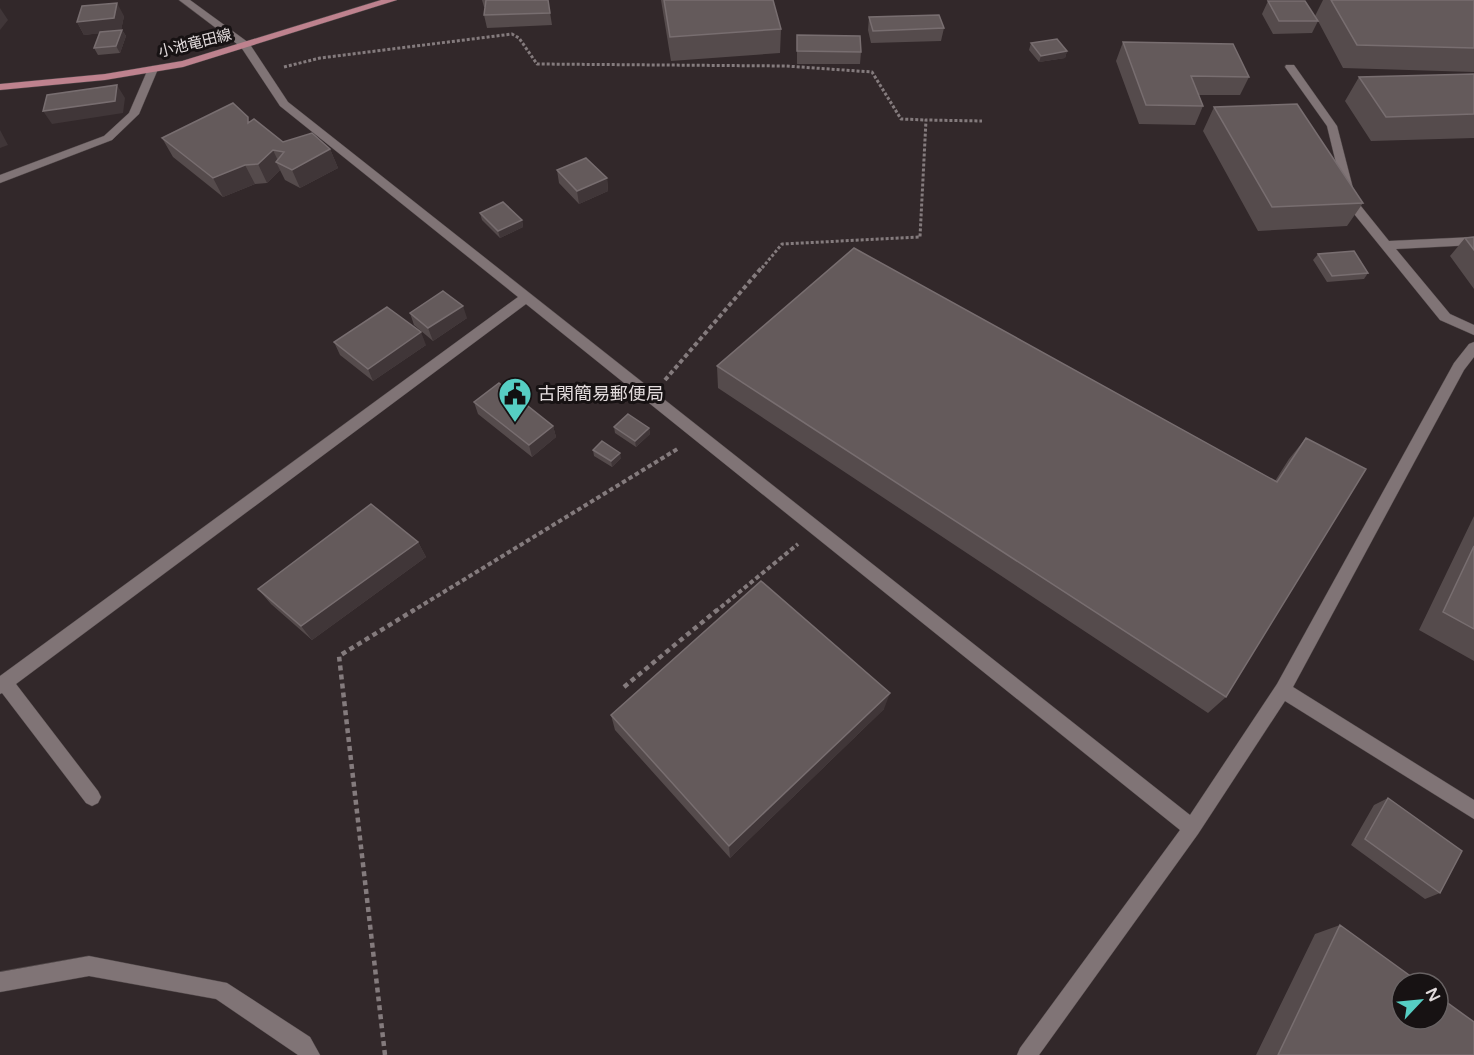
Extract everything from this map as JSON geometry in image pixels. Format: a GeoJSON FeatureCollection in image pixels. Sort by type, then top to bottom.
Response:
{"type":"FeatureCollection","features":[{"type":"Feature","properties":{"kind":"main road","name":"小池竜田線"},"geometry":{"type":"LineString","coordinates":[[0,87],[70,82],[153,69],[206,57],[351,10],[392,0]]}},
{"type":"Feature","properties":{"kind":"street"},"geometry":{"type":"LineString","coordinates":[[184,0],[244,45],[284,104],[1192,828]]}},
{"type":"Feature","properties":{"kind":"street"},"geometry":{"type":"LineString","coordinates":[[1290,67],[1332,126],[1350,201],[1445,317],[1474,330]]}},
{"type":"Feature","properties":{"kind":"street"},"geometry":{"type":"LineString","coordinates":[[0,179],[108,138],[134,114],[153,69]]}},
{"type":"Feature","properties":{"kind":"street"},"geometry":{"type":"LineString","coordinates":[[1388,245],[1474,241]]}},
{"type":"Feature","properties":{"kind":"street"},"geometry":{"type":"LineString","coordinates":[[92,797],[2,684],[526,298]]}},
{"type":"Feature","properties":{"kind":"street"},"geometry":{"type":"LineString","coordinates":[[1027,1055],[1192,828],[1282,690],[1459,368],[1474,347]]}},
{"type":"Feature","properties":{"kind":"street"},"geometry":{"type":"LineString","coordinates":[[1282,690],[1474,810]]}},
{"type":"Feature","properties":{"kind":"street"},"geometry":{"type":"LineString","coordinates":[[0,981],[89,966],[220,990],[303,1044],[310,1055]]}},
{"type":"Feature","properties":{"kind":"path"},"geometry":{"type":"LineString","coordinates":[[262,72],[320,58],[512,34],[519,38],[537,64],[786,66],[872,72],[901,119],[982,121]]}},
{"type":"Feature","properties":{"kind":"path"},"geometry":{"type":"LineString","coordinates":[[651,397],[782,244],[920,237],[926,120]]}},
{"type":"Feature","properties":{"kind":"path"},"geometry":{"type":"LineString","coordinates":[[386,1055],[339,656],[700,435]]}},
{"type":"Feature","properties":{"kind":"path"},"geometry":{"type":"LineString","coordinates":[[624,687],[817,528]]}},
{"type":"Feature","properties":{"kind":"building"},"geometry":{"type":"Polygon","coordinates":[[[486,0],[548,0],[550,13],[484,15],[486,0]]]}},
{"type":"Feature","properties":{"kind":"building"},"geometry":{"type":"Polygon","coordinates":[[[664,0],[773,0],[781,29],[670,37],[664,0]]]}},
{"type":"Feature","properties":{"kind":"building"},"geometry":{"type":"Polygon","coordinates":[[[1331,0],[1474,0],[1474,48],[1357,45],[1331,0]]]}},
{"type":"Feature","properties":{"kind":"building"},"geometry":{"type":"Polygon","coordinates":[[[1268,1],[1305,1],[1318,21],[1279,21],[1268,1]]]}},
{"type":"Feature","properties":{"kind":"building"},"geometry":{"type":"Polygon","coordinates":[[[117,3],[114,18],[77,22],[82,6],[117,3]]]}},
{"type":"Feature","properties":{"kind":"building"},"geometry":{"type":"Polygon","coordinates":[[[939,15],[944,28],[873,31],[869,17],[939,15]]]}},
{"type":"Feature","properties":{"kind":"building"},"geometry":{"type":"Polygon","coordinates":[[[122,30],[116,46],[94,48],[100,32],[122,30]]]}},
{"type":"Feature","properties":{"kind":"building"},"geometry":{"type":"Polygon","coordinates":[[[797,35],[860,36],[861,52],[797,51],[797,35]]]}},
{"type":"Feature","properties":{"kind":"building"},"geometry":{"type":"Polygon","coordinates":[[[1057,39],[1067,51],[1041,56],[1031,43],[1057,39]]]}},
{"type":"Feature","properties":{"kind":"building"},"geometry":{"type":"Polygon","coordinates":[[[1123,42],[1233,44],[1249,77],[1191,76],[1203,106],[1146,105],[1123,42]]]}},
{"type":"Feature","properties":{"kind":"building"},"geometry":{"type":"Polygon","coordinates":[[[1474,74],[1474,114],[1386,117],[1359,77],[1474,74]]]}},
{"type":"Feature","properties":{"kind":"building"},"geometry":{"type":"Polygon","coordinates":[[[117,85],[115,101],[43,111],[47,95],[117,85]]]}},
{"type":"Feature","properties":{"kind":"building"},"geometry":{"type":"Polygon","coordinates":[[[233,103],[248,117],[248,123],[254,119],[283,142],[312,133],[330,149],[292,170],[276,162],[284,152],[273,150],[258,164],[245,165],[213,178],[162,138],[233,103]]]}},
{"type":"Feature","properties":{"kind":"building"},"geometry":{"type":"Polygon","coordinates":[[[1297,104],[1363,203],[1272,207],[1214,107],[1297,104]]]}},
{"type":"Feature","properties":{"kind":"building"},"geometry":{"type":"Polygon","coordinates":[[[586,158],[607,178],[577,191],[557,170],[586,158]]]}},
{"type":"Feature","properties":{"kind":"building"},"geometry":{"type":"Polygon","coordinates":[[[503,202],[522,220],[498,231],[480,213],[503,202]]]}},
{"type":"Feature","properties":{"kind":"building"},"geometry":{"type":"Polygon","coordinates":[[[1474,237],[1474,250],[1465,238],[1474,237]]]}},
{"type":"Feature","properties":{"kind":"building"},"geometry":{"type":"Polygon","coordinates":[[[854,248],[1277,482],[1306,438],[1366,469],[1226,697],[717,366],[854,248]]]}},
{"type":"Feature","properties":{"kind":"building"},"geometry":{"type":"Polygon","coordinates":[[[1354,251],[1368,273],[1332,276],[1318,254],[1354,251]]]}},
{"type":"Feature","properties":{"kind":"building"},"geometry":{"type":"Polygon","coordinates":[[[443,291],[463,306],[428,328],[410,313],[443,291]]]}},
{"type":"Feature","properties":{"kind":"building"},"geometry":{"type":"Polygon","coordinates":[[[387,307],[421,332],[368,369],[334,342],[387,307]]]}},
{"type":"Feature","properties":{"kind":"building"},"geometry":{"type":"Polygon","coordinates":[[[499,383],[553,426],[529,445],[474,402],[499,383]]]}},
{"type":"Feature","properties":{"kind":"building"},"geometry":{"type":"Polygon","coordinates":[[[628,414],[649,428],[635,441],[614,427],[628,414]]]}},
{"type":"Feature","properties":{"kind":"building"},"geometry":{"type":"Polygon","coordinates":[[[602,441],[620,453],[611,461],[593,450],[602,441]]]}},
{"type":"Feature","properties":{"kind":"building"},"geometry":{"type":"Polygon","coordinates":[[[371,504],[418,542],[301,626],[258,589],[371,504]]]}},
{"type":"Feature","properties":{"kind":"building"},"geometry":{"type":"Polygon","coordinates":[[[1474,546],[1474,629],[1443,612],[1474,546]]]}},
{"type":"Feature","properties":{"kind":"building"},"geometry":{"type":"Polygon","coordinates":[[[761,581],[890,693],[729,846],[611,715],[761,581]]]}},
{"type":"Feature","properties":{"kind":"building"},"geometry":{"type":"Polygon","coordinates":[[[1388,798],[1462,851],[1440,893],[1365,839],[1388,798]]]}},
{"type":"Feature","properties":{"kind":"building"},"geometry":{"type":"Polygon","coordinates":[[[1340,925],[1403,971],[1390,971],[1390,1031],[1450,1031],[1450,1005],[1474,1022],[1474,1055],[1278,1055],[1340,925]]]}},
{"type":"Feature","properties":{"kind":"place","name":"古閑簡易郵便局"},"geometry":{"type":"Point","coordinates":[515,423]}}]}
